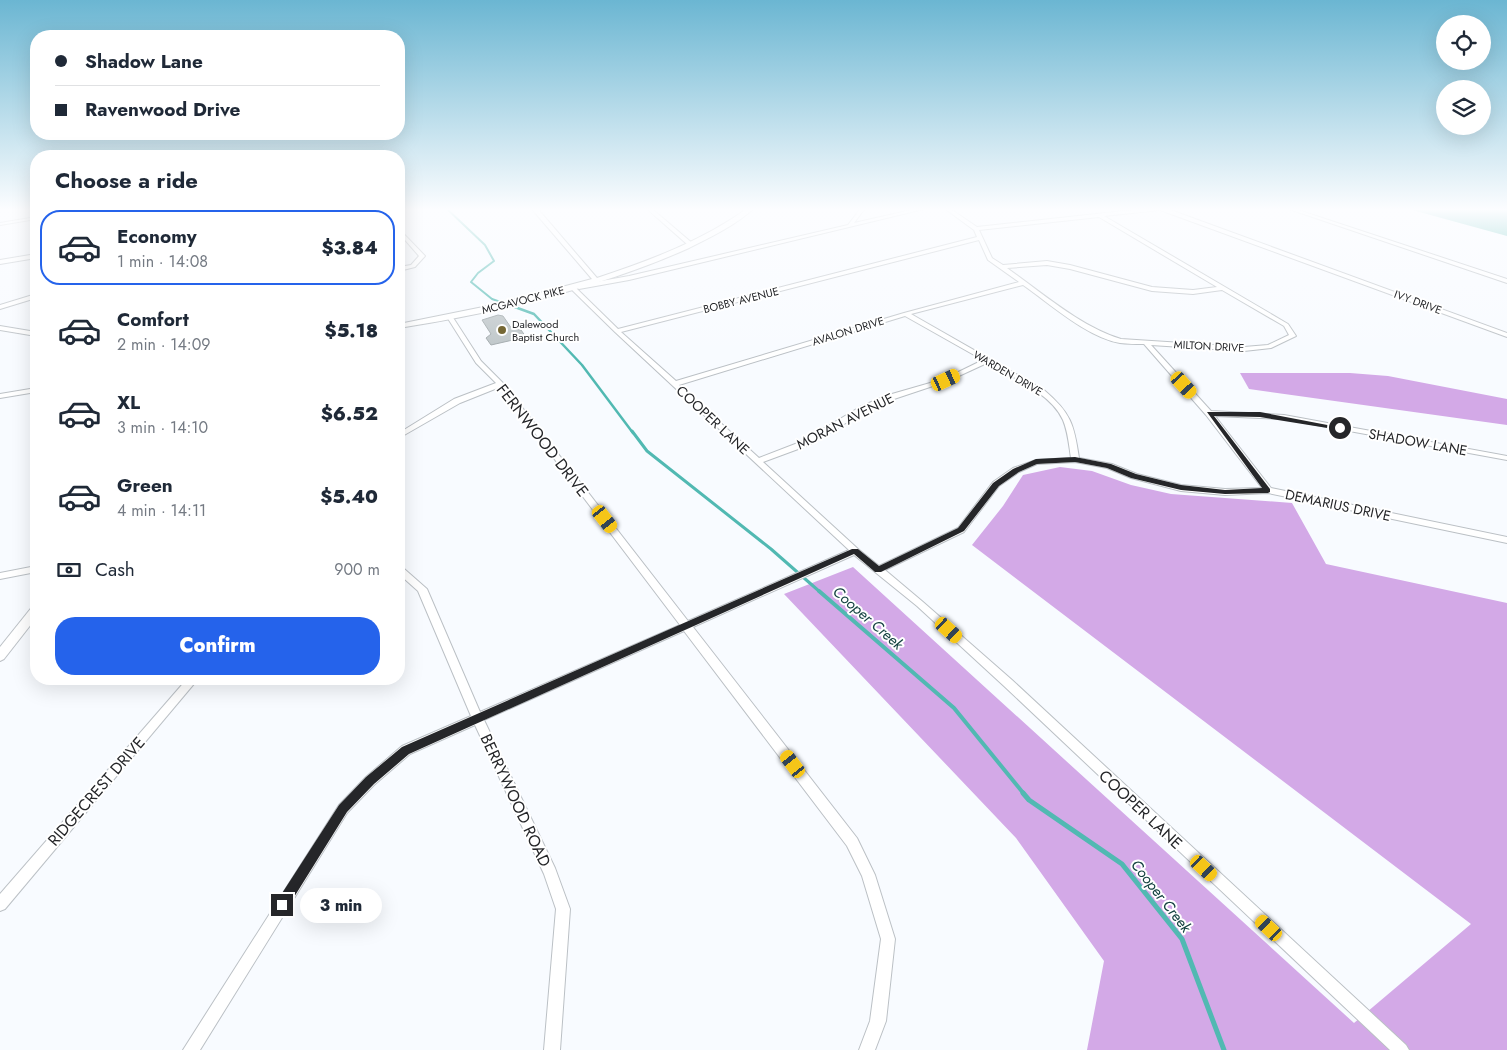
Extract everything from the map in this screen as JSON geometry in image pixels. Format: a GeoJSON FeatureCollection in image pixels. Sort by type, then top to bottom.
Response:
{"type":"FeatureCollection","features":[{"type":"Feature","properties":{"kind":"street"},"geometry":{"type":"LineString","coordinates":[[0,262],[30,257]]}},
{"type":"Feature","properties":{"kind":"street"},"geometry":{"type":"LineString","coordinates":[[576,257],[596,280],[605,283]]}},
{"type":"Feature","properties":{"kind":"street","name":"MCGAVOCK PIKE"},"geometry":{"type":"LineString","coordinates":[[405,325],[450,317],[573,288],[616,274],[658,257]]}},
{"type":"Feature","properties":{"kind":"street"},"geometry":{"type":"LineString","coordinates":[[573,288],[629,278],[718,257]]}},
{"type":"Feature","properties":{"kind":"street","name":"BOBBY AVENUE"},"geometry":{"type":"LineString","coordinates":[[617,331],[906,257]]}},
{"type":"Feature","properties":{"kind":"street","name":"MILTON DRIVE"},"geometry":{"type":"LineString","coordinates":[[989,257],[1022,283],[1104,336],[1120,341],[1244,349],[1269,347],[1293,336],[1286,325],[1170,257]]}},
{"type":"Feature","properties":{"kind":"street","name":"IVY DRIVE"},"geometry":{"type":"LineString","coordinates":[[1295,257],[1507,335]]}},
{"type":"Feature","properties":{"kind":"street"},"geometry":{"type":"LineString","coordinates":[[1433,257],[1507,282]]}},
{"type":"Feature","properties":{"kind":"street"},"geometry":{"type":"LineString","coordinates":[[405,268],[413,266],[421,259]]}},
{"type":"Feature","properties":{"kind":"street"},"geometry":{"type":"LineString","coordinates":[[1002,267],[1047,263],[1070,266],[1152,289],[1193,292],[1222,288]]}},
{"type":"Feature","properties":{"kind":"street"},"geometry":{"type":"LineString","coordinates":[[616,274],[629,278]]}},
{"type":"Feature","properties":{"kind":"street","name":"AVALON DRIVE"},"geometry":{"type":"LineString","coordinates":[[674,384],[906,314],[1022,283]]}},
{"type":"Feature","properties":{"kind":"street","name":"COOPER LANE"},"geometry":{"type":"LineString","coordinates":[[573,288],[855,551],[920,604],[1008,684],[1402,1050]]}},
{"type":"Feature","properties":{"kind":"street"},"geometry":{"type":"LineString","coordinates":[[0,307],[30,298]]}},
{"type":"Feature","properties":{"kind":"street","name":"WARDEN DRIVE"},"geometry":{"type":"LineString","coordinates":[[906,314],[1042,391],[1058,404],[1069,421],[1075,460]]}},
{"type":"Feature","properties":{"kind":"street","name":"FERNWOOD DRIVE"},"geometry":{"type":"LineString","coordinates":[[450,317],[478,362],[501,384],[852,842],[868,875],[888,938],[878,1021],[867,1050]]}},
{"type":"Feature","properties":{"kind":"street"},"geometry":{"type":"LineString","coordinates":[[0,328],[30,333]]}},
{"type":"Feature","properties":{"kind":"street"},"geometry":{"type":"LineString","coordinates":[[1146,343],[1209,414],[1268,490]]}},
{"type":"Feature","properties":{"kind":"street","name":"MORAN AVENUE"},"geometry":{"type":"LineString","coordinates":[[758,461],[806,443],[863,409],[888,398],[946,380],[988,360]]}},
{"type":"Feature","properties":{"kind":"street"},"geometry":{"type":"LineString","coordinates":[[405,432],[457,401],[501,384]]}},
{"type":"Feature","properties":{"kind":"street"},"geometry":{"type":"LineString","coordinates":[[0,396],[30,391]]}},
{"type":"Feature","properties":{"kind":"street","name":"SHADOW LANE"},"geometry":{"type":"LineString","coordinates":[[1209,414],[1284,417],[1507,458]]}},
{"type":"Feature","properties":{"kind":"street","name":"DEMARIUS DRIVE"},"geometry":{"type":"LineString","coordinates":[[878,570],[961,530],[996,484],[1016,470],[1036,462],[1075,460],[1109,466],[1134,476],[1181,488],[1225,492],[1268,490],[1507,540]]}},
{"type":"Feature","properties":{"kind":"street"},"geometry":{"type":"LineString","coordinates":[[191,1050],[343,809],[370,781],[406,750],[686,624],[855,551]]}},
{"type":"Feature","properties":{"kind":"street"},"geometry":{"type":"LineString","coordinates":[[0,576],[30,570]]}},
{"type":"Feature","properties":{"kind":"street","name":"BERRYWOOD ROAD"},"geometry":{"type":"LineString","coordinates":[[405,574],[422,589],[477,717],[550,873],[563,909],[552,1050]]}},
{"type":"Feature","properties":{"kind":"street"},"geometry":{"type":"LineString","coordinates":[[0,656],[30,618]]}},
{"type":"Feature","properties":{"kind":"street","name":"RIDGECREST DRIVE"},"geometry":{"type":"LineString","coordinates":[[0,904],[188,685]]}},
{"type":"Feature","properties":{"kind":"shaded area"},"geometry":{"type":"Polygon","coordinates":[[[1240,373],[1350,373],[1388,376],[1507,399],[1507,425],[1249,389],[1240,373]]]}},
{"type":"Feature","properties":{"kind":"shaded area"},"geometry":{"type":"Polygon","coordinates":[[[1060,467],[1092,471],[1131,485],[1171,494],[1292,503],[1326,564],[1507,603],[1507,1050],[1087,1050],[1104,961],[1016,838],[784,594],[853,567],[1354,1023],[1471,924],[972,545],[1003,506],[1023,475],[1060,467]]]}},
{"type":"Feature","properties":{"kind":"building","name":"Dalewood Baptist Church"},"geometry":{"type":"Polygon","coordinates":[[[498,315],[503,316],[512,329],[521,330],[526,337],[491,345],[486,338],[491,334],[482,320],[498,315]]]}},
{"type":"Feature","properties":{"kind":"waterway","name":"Cooper Creek"},"geometry":{"type":"LineString","coordinates":[[492,257],[494,261],[478,273],[471,282],[492,299],[515,307]]}},
{"type":"Feature","properties":{"kind":"waterway","name":"Cooper Creek"},"geometry":{"type":"LineString","coordinates":[[512,306],[534,314],[582,365],[633,433]]}},
{"type":"Feature","properties":{"kind":"waterway","name":"Cooper Creek"},"geometry":{"type":"LineString","coordinates":[[632,431],[647,451],[771,549],[820,592]]}},
{"type":"Feature","properties":{"kind":"waterway","name":"Cooper Creek"},"geometry":{"type":"LineString","coordinates":[[819,591],[954,708],[1024,794]]}},
{"type":"Feature","properties":{"kind":"waterway","name":"Cooper Creek"},"geometry":{"type":"LineString","coordinates":[[1023,793],[1029,800],[1122,864],[1182,939],[1224,1050]]}},
{"type":"Feature","properties":{"kind":"place","name":"Dalewood Baptist Church"},"geometry":{"type":"Point","coordinates":[502,330]}},
{"type":"Feature","properties":{"kind":"route"},"geometry":{"type":"LineString","coordinates":[[282,905],[343,809],[370,781],[406,750],[855,551],[878,570],[961,530],[996,484],[1016,470],[1036,462],[1075,460],[1109,466],[1134,476],[1181,488],[1225,492],[1268,490],[1209,414],[1260,414],[1340,428]]}}]}
